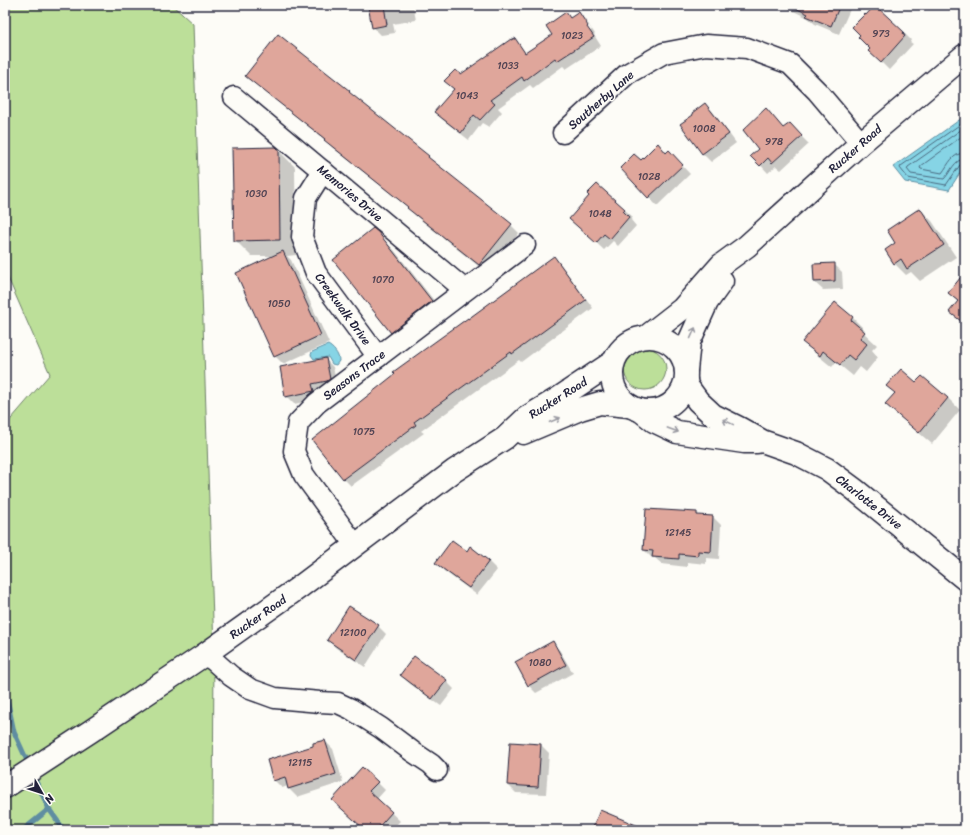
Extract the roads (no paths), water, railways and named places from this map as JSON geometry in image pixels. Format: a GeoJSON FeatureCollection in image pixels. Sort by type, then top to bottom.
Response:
{"type":"FeatureCollection","features":[{"type":"Feature","properties":{"kind":"main road","name":"Rucker Road"},"geometry":{"type":"LineString","coordinates":[[646,336],[682,308],[721,265],[747,246],[861,143],[965,55]]}},
{"type":"Feature","properties":{"kind":"main road","name":"Rucker Road"},"geometry":{"type":"LineString","coordinates":[[686,376],[689,342],[707,302],[747,246]]}},
{"type":"Feature","properties":{"kind":"main road"},"geometry":{"type":"LineString","coordinates":[[646,336],[656,337],[667,341],[677,349],[683,359],[686,376],[681,394],[672,403],[661,410],[649,412],[626,404],[617,394],[612,383],[611,370],[614,358],[621,348],[632,340],[646,336]]}},
{"type":"Feature","properties":{"kind":"main road","name":"Rucker Road"},"geometry":{"type":"LineString","coordinates":[[8,785],[204,655],[301,586],[454,471],[505,438],[526,418],[560,398],[613,362]]}},
{"type":"Feature","properties":{"kind":"main road","name":"Charlotte Drive"},"geometry":{"type":"LineString","coordinates":[[686,376],[687,386],[698,401],[713,415],[762,441],[796,453],[827,469],[965,579]]}},
{"type":"Feature","properties":{"kind":"main road","name":"Rucker Road"},"geometry":{"type":"LineString","coordinates":[[505,438],[527,432],[580,409],[600,403],[634,408]]}},
{"type":"Feature","properties":{"kind":"main road","name":"Charlotte Drive"},"geometry":{"type":"LineString","coordinates":[[634,408],[654,421],[677,432],[744,442],[762,441]]}},
{"type":"Feature","properties":{"kind":"street","name":"Southerby Lane"},"geometry":{"type":"LineString","coordinates":[[563,133],[627,74],[664,54],[706,45],[747,48],[790,64],[818,91],[861,143]]}},
{"type":"Feature","properties":{"kind":"street","name":"Memories Drive"},"geometry":{"type":"LineString","coordinates":[[234,97],[465,290]]}},
{"type":"Feature","properties":{"kind":"street","name":"Creekwalk Drive"},"geometry":{"type":"LineString","coordinates":[[323,171],[306,198],[302,237],[316,273],[378,357]]}},
{"type":"Feature","properties":{"kind":"street","name":"Seasons Trace"},"geometry":{"type":"LineString","coordinates":[[355,545],[304,475],[294,451],[298,423],[317,403],[525,245]]}},
{"type":"Feature","properties":{"kind":"street"},"geometry":{"type":"LineString","coordinates":[[204,655],[213,660],[231,676],[250,688],[275,698],[338,703],[381,728],[432,764],[437,770]]}},
{"type":"Feature","properties":{"kind":"water"},"geometry":{"type":"Polygon","coordinates":[[[965,116],[965,165],[949,190],[905,182],[893,167],[965,116]]]}},
{"type":"Feature","properties":{"kind":"water"},"geometry":{"type":"Polygon","coordinates":[[[328,345],[338,356],[339,361],[336,365],[332,364],[328,357],[314,359],[311,355],[312,352],[328,345]]]}},
{"type":"Feature","properties":{"kind":"waterway"},"geometry":{"type":"LineString","coordinates":[[5,689],[14,732],[29,765]]}},
{"type":"Feature","properties":{"kind":"waterway"},"geometry":{"type":"LineString","coordinates":[[23,830],[49,809],[33,775]]}},
{"type":"Feature","properties":{"kind":"waterway"},"geometry":{"type":"LineString","coordinates":[[49,809],[64,830]]}}]}
